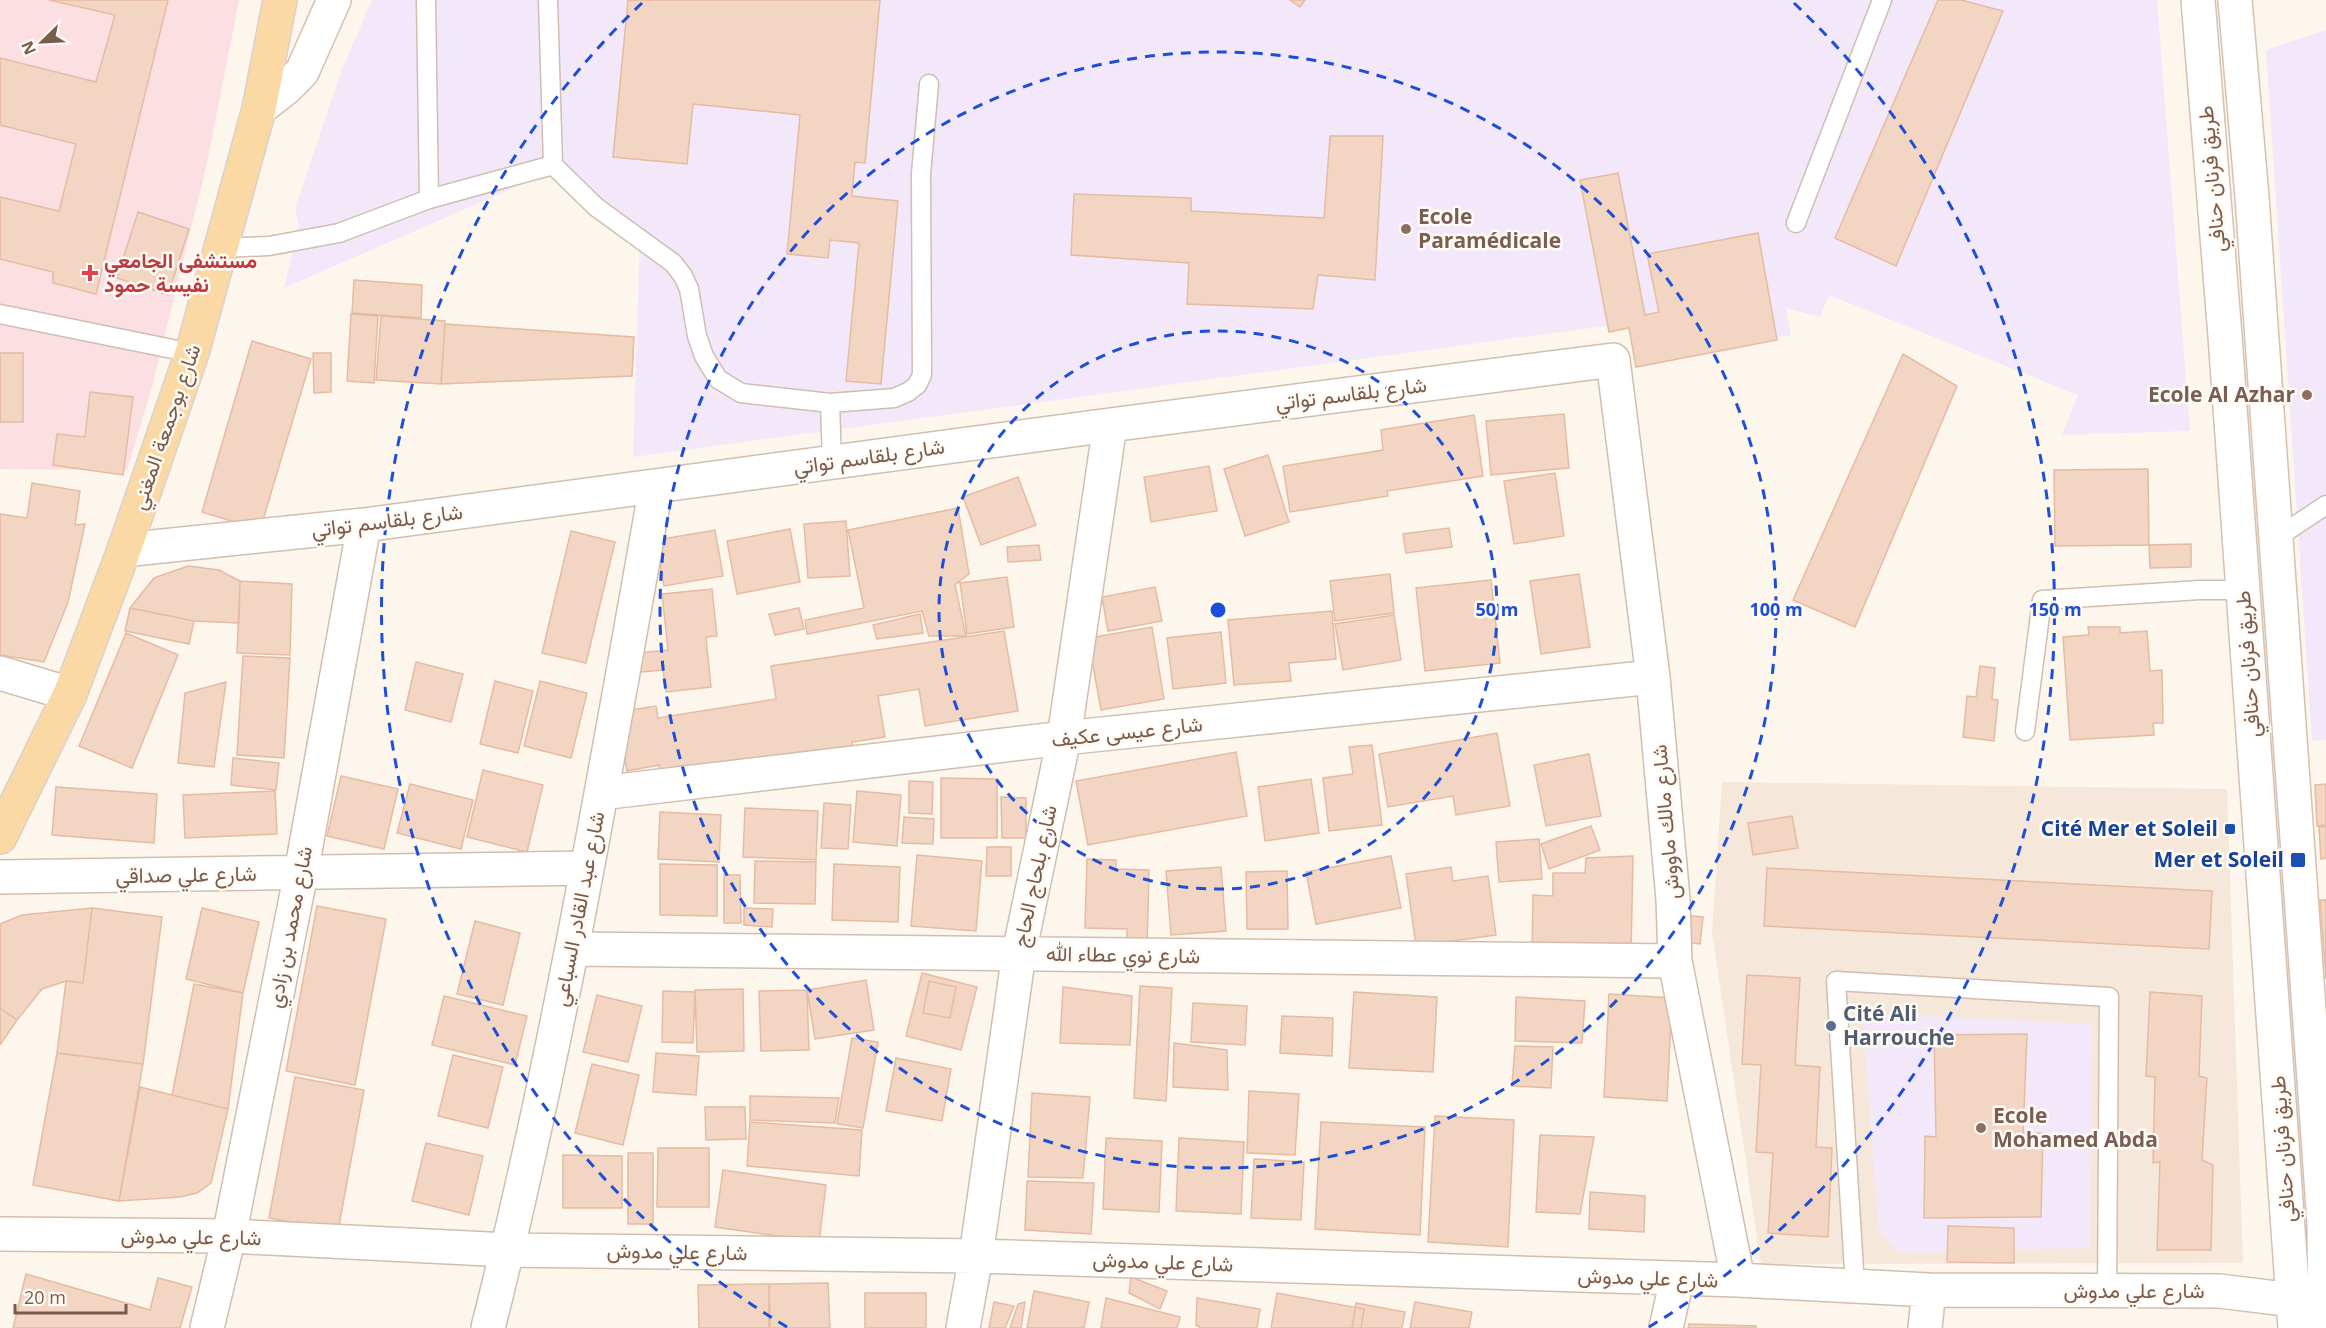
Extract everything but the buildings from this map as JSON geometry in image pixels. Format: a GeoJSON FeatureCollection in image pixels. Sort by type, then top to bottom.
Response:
{"type":"FeatureCollection","features":[{"type":"Feature","properties":{"kind":"main road","name":"شارع بوجمعة المغني"},"geometry":{"type":"LineString","coordinates":[[0,837],[70,694],[124,550],[192,353],[259,110],[280,0]]}},
{"type":"Feature","properties":{"kind":"street"},"geometry":{"type":"LineString","coordinates":[[259,110],[302,72],[334,0]]}},
{"type":"Feature","properties":{"kind":"street","name":"طريق فرنان حنافي"},"geometry":{"type":"LineString","coordinates":[[2198,0],[2243,590],[2313,1311]]}},
{"type":"Feature","properties":{"kind":"street","name":"طريق فرنان حنافي"},"geometry":{"type":"LineString","coordinates":[[2235,0],[2252,197],[2323,1211],[2313,1311]]}},
{"type":"Feature","properties":{"kind":"street","name":"شارع بلقاسم تواتي"},"geometry":{"type":"LineString","coordinates":[[124,550],[364,525],[1613,360]]}},
{"type":"Feature","properties":{"kind":"street","name":"شارع مالك ماووش"},"geometry":{"type":"LineString","coordinates":[[1613,360],[1653,677],[1673,899],[1675,961],[1738,1280]]}},
{"type":"Feature","properties":{"kind":"street","name":"شارع بلحاج الحاج"},"geometry":{"type":"LineString","coordinates":[[963,1328],[976,1256],[1019,953],[1064,738],[1110,425]]}},
{"type":"Feature","properties":{"kind":"street","name":"شارع عبد القادر السباعي"},"geometry":{"type":"LineString","coordinates":[[488,1328],[508,1250],[572,949],[656,487]]}},
{"type":"Feature","properties":{"kind":"street","name":"شارع محمد بن زادي"},"geometry":{"type":"LineString","coordinates":[[207,1328],[229,1236],[300,873],[364,525]]}},
{"type":"Feature","properties":{"kind":"street"},"geometry":{"type":"LineString","coordinates":[[0,673],[70,694]]}},
{"type":"Feature","properties":{"kind":"street","name":"شارع عيسى عكيف"},"geometry":{"type":"LineString","coordinates":[[601,794],[1064,738],[1653,677]]}},
{"type":"Feature","properties":{"kind":"street","name":"شارع علي صداقي"},"geometry":{"type":"LineString","coordinates":[[0,877],[587,868]]}},
{"type":"Feature","properties":{"kind":"street","name":"شارع نوي عطاء الله"},"geometry":{"type":"LineString","coordinates":[[572,949],[1675,961]]}},
{"type":"Feature","properties":{"kind":"street","name":"شارع علي مدوش"},"geometry":{"type":"LineString","coordinates":[[1,1237],[229,1236],[508,1250],[976,1256],[1738,1280],[1929,1290],[2219,1291],[2313,1311]]}},
{"type":"Feature","properties":{"kind":"street"},"geometry":{"type":"LineString","coordinates":[[1666,1328],[1677,1279]]}},
{"type":"Feature","properties":{"kind":"street"},"geometry":{"type":"LineString","coordinates":[[1925,1328],[1929,1290]]}},
{"type":"Feature","properties":{"kind":"lane"},"geometry":{"type":"LineString","coordinates":[[426,0],[429,199]]}},
{"type":"Feature","properties":{"kind":"lane"},"geometry":{"type":"LineString","coordinates":[[548,0],[553,165],[596,207],[663,254],[683,276],[689,288],[704,356],[718,379],[741,393],[831,403],[894,398],[908,392],[916,385],[922,375],[921,174],[929,84]]}},
{"type":"Feature","properties":{"kind":"lane"},"geometry":{"type":"LineString","coordinates":[[1796,223],[1882,0]]}},
{"type":"Feature","properties":{"kind":"lane"},"geometry":{"type":"LineString","coordinates":[[221,248],[269,246],[339,232],[429,199],[553,165]]}},
{"type":"Feature","properties":{"kind":"lane"},"geometry":{"type":"LineString","coordinates":[[0,314],[192,353]]}},
{"type":"Feature","properties":{"kind":"lane"},"geometry":{"type":"LineString","coordinates":[[831,403],[832,462]]}},
{"type":"Feature","properties":{"kind":"lane"},"geometry":{"type":"LineString","coordinates":[[2276,539],[2326,505]]}},
{"type":"Feature","properties":{"kind":"lane"},"geometry":{"type":"LineString","coordinates":[[2025,731],[2042,600],[2199,590],[2243,590]]}},
{"type":"Feature","properties":{"kind":"lane"},"geometry":{"type":"LineString","coordinates":[[1855,1286],[1836,981],[2109,997],[2107,1291]]}},
{"type":"Feature","properties":{"kind":"shaded area","name":"مستشفى الجامعي نفيسة حمود"},"geometry":{"type":"Polygon","coordinates":[[[0,0],[239,0],[207,163],[153,383],[127,470],[0,469],[0,0]]]}},
{"type":"Feature","properties":{"kind":"shaded area","name":"Ecole Paramédicale"},"geometry":{"type":"Polygon","coordinates":[[[372,0],[2157,0],[2190,431],[2062,435],[2078,395],[1829,295],[1820,317],[1786,308],[1791,335],[1658,353],[1651,320],[633,457],[640,233],[623,213],[566,176],[534,179],[284,288],[299,226],[295,208],[341,72],[372,0]]]}},
{"type":"Feature","properties":{"kind":"shaded area","name":"Ecole Al Azhar"},"geometry":{"type":"Polygon","coordinates":[[[2326,30],[2326,740],[2312,741],[2266,50],[2326,30]]]}},
{"type":"Feature","properties":{"kind":"shaded area","name":"Cité Ali Harrouche"},"geometry":{"type":"Polygon","coordinates":[[[1722,782],[2227,789],[2243,1263],[1761,1264],[1712,932],[1722,782]]]}},
{"type":"Feature","properties":{"kind":"shaded area","name":"Ecole Mohamed Abda"},"geometry":{"type":"Polygon","coordinates":[[[1862,1013],[2092,1024],[2090,1248],[1900,1253],[1879,1231],[1862,1013]]]}},
{"type":"Feature","properties":{"kind":"place","name":"Ecole Paramédicale"},"geometry":{"type":"Point","coordinates":[1406,229]}},
{"type":"Feature","properties":{"kind":"place","name":"مستشفى الجامعي نفيسة حمود"},"geometry":{"type":"Point","coordinates":[90,273]}},
{"type":"Feature","properties":{"kind":"place","name":"Ecole Al Azhar"},"geometry":{"type":"Point","coordinates":[2307,395]}},
{"type":"Feature","properties":{"kind":"place","name":"Cité Mer et Soleil"},"geometry":{"type":"Point","coordinates":[2230,829]}},
{"type":"Feature","properties":{"kind":"place","name":"Mer et Soleil"},"geometry":{"type":"Point","coordinates":[2298,860]}},
{"type":"Feature","properties":{"kind":"place","name":"Cité Ali Harrouche"},"geometry":{"type":"Point","coordinates":[1831,1026]}},
{"type":"Feature","properties":{"kind":"place","name":"Ecole Mohamed Abda"},"geometry":{"type":"Point","coordinates":[1981,1128]}}]}
